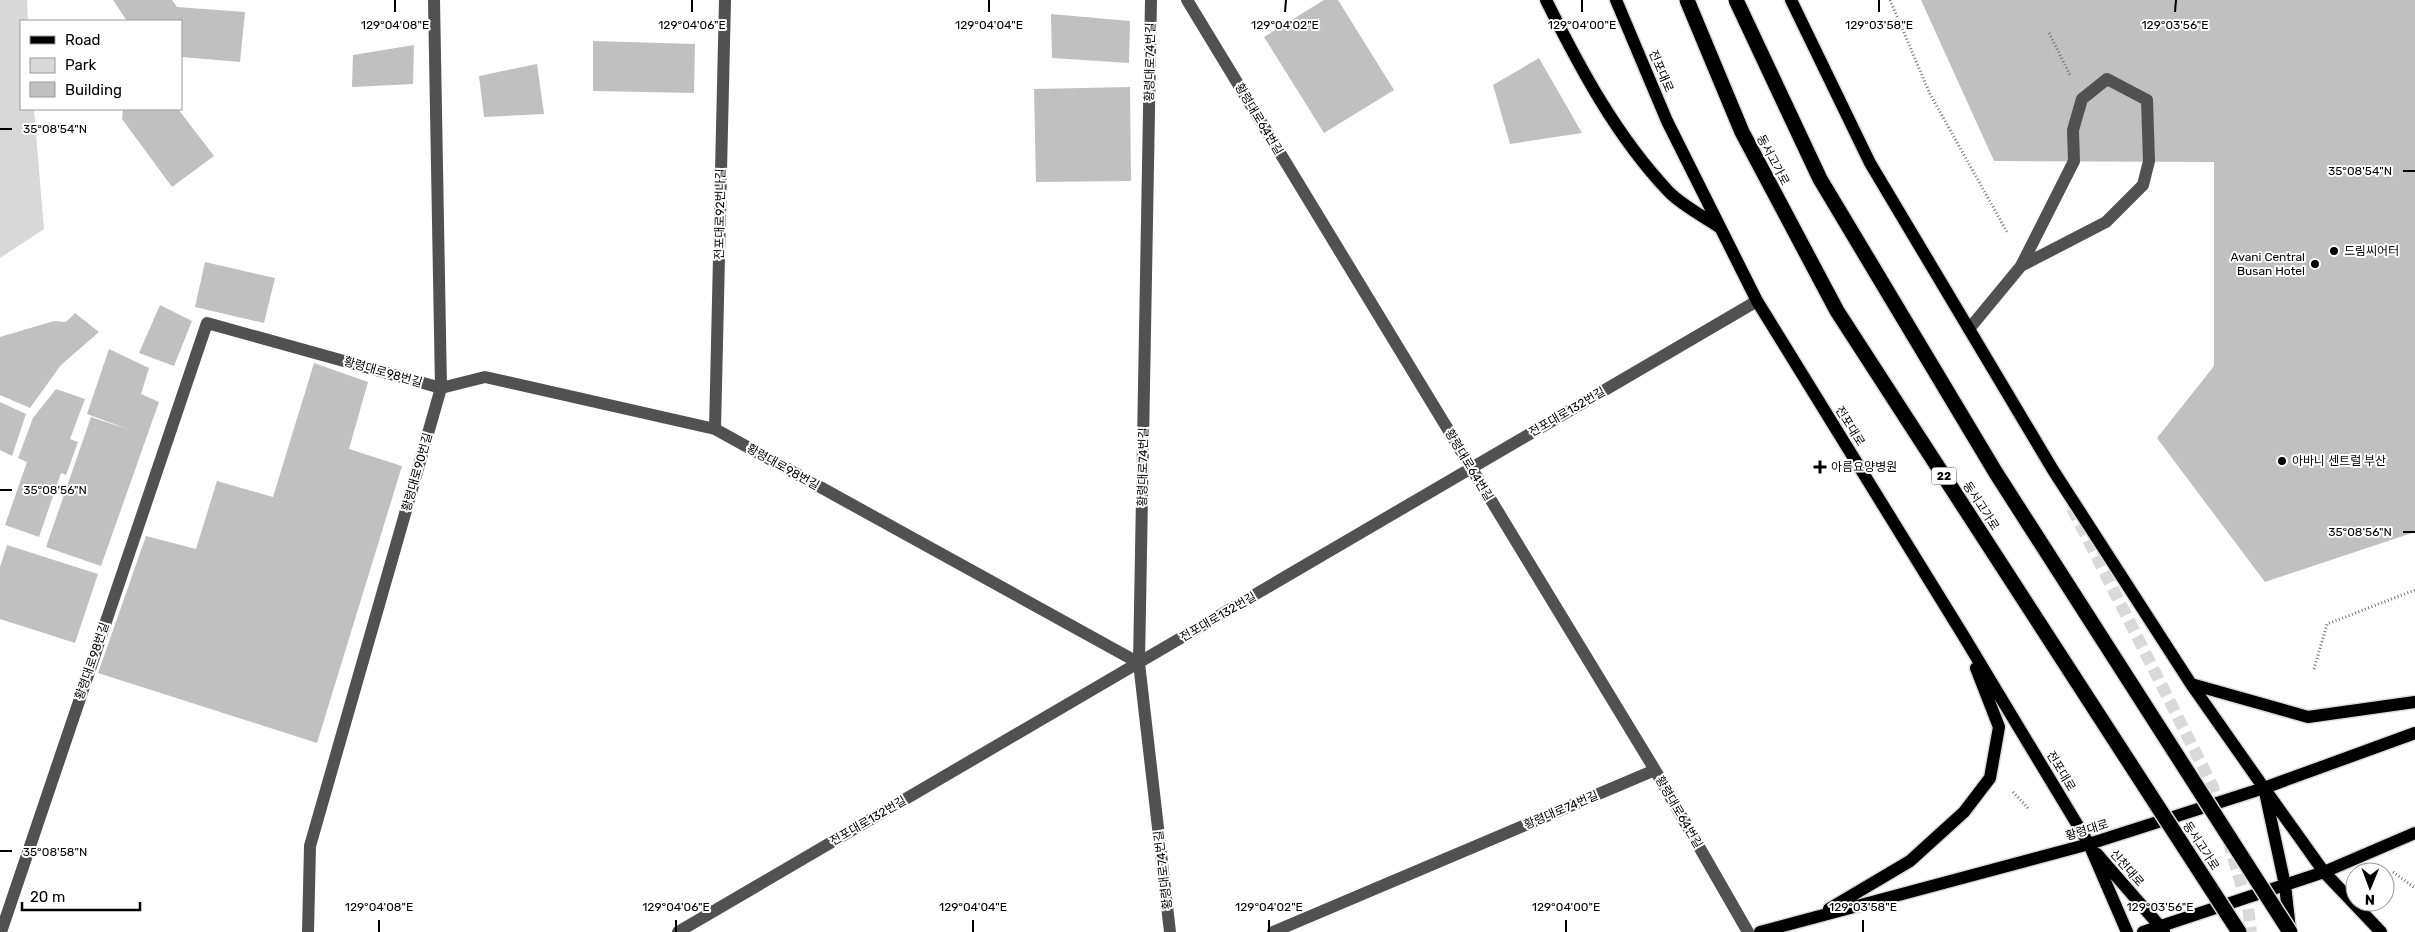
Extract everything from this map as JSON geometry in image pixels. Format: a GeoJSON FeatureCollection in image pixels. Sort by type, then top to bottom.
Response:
{"type":"FeatureCollection","features":[{"type":"Feature","properties":{"kind":"highway","name":"동서고가로"},"geometry":{"type":"LineString","coordinates":[[1687,0],[1742,132],[1837,311],[2239,932]]}},
{"type":"Feature","properties":{"kind":"highway"},"geometry":{"type":"LineString","coordinates":[[1736,0],[1820,179],[1996,473],[2290,932]]}},
{"type":"Feature","properties":{"kind":"main road"},"geometry":{"type":"LineString","coordinates":[[1546,0],[1579,65],[1624,138],[1670,193],[1720,228]]}},
{"type":"Feature","properties":{"kind":"main road","name":"전포대로"},"geometry":{"type":"LineString","coordinates":[[1616,0],[1667,121],[1757,301],[1964,635],[2089,844],[2126,932]]}},
{"type":"Feature","properties":{"kind":"main road"},"geometry":{"type":"LineString","coordinates":[[1791,0],[1870,163],[2053,470],[2191,684],[2264,788],[2324,872],[2381,932]]}},
{"type":"Feature","properties":{"kind":"main road"},"geometry":{"type":"LineString","coordinates":[[1815,918],[1910,861],[1964,812],[1990,778],[1999,727],[1964,635]]}},
{"type":"Feature","properties":{"kind":"main road"},"geometry":{"type":"LineString","coordinates":[[2191,684],[2308,718],[2415,702]]}},
{"type":"Feature","properties":{"kind":"main road","name":"황령대로"},"geometry":{"type":"LineString","coordinates":[[1760,932],[2089,844],[2264,788],[2415,733]]}},
{"type":"Feature","properties":{"kind":"main road"},"geometry":{"type":"LineString","coordinates":[[2264,788],[2285,885],[2290,932]]}},
{"type":"Feature","properties":{"kind":"main road"},"geometry":{"type":"LineString","coordinates":[[2144,932],[2162,929],[2324,872],[2415,833]]}},
{"type":"Feature","properties":{"kind":"main road","name":"신천대로"},"geometry":{"type":"LineString","coordinates":[[2089,844],[2162,929]]}},
{"type":"Feature","properties":{"kind":"street","name":"황령대로90번길"},"geometry":{"type":"LineString","coordinates":[[308,932],[310,846],[441,388],[434,0]]}},
{"type":"Feature","properties":{"kind":"street","name":"전포대로92번나길"},"geometry":{"type":"LineString","coordinates":[[715,429],[726,0]]}},
{"type":"Feature","properties":{"kind":"street","name":"황령대로74번길"},"geometry":{"type":"LineString","coordinates":[[1151,0],[1139,663],[1170,932]]}},
{"type":"Feature","properties":{"kind":"street","name":"황령대로64번길"},"geometry":{"type":"LineString","coordinates":[[1187,0],[1655,770],[1748,932]]}},
{"type":"Feature","properties":{"kind":"street"},"geometry":{"type":"LineString","coordinates":[[1969,329],[2022,263],[2074,161],[2073,130],[2082,99],[2107,79],[2147,100],[2149,161],[2143,185],[2106,222],[2022,263]]}},
{"type":"Feature","properties":{"kind":"street","name":"전포대로132번길"},"geometry":{"type":"LineString","coordinates":[[678,932],[1757,301]]}},
{"type":"Feature","properties":{"kind":"street","name":"황령대로98번길"},"geometry":{"type":"LineString","coordinates":[[1,932],[207,322],[441,388],[486,377],[715,429],[1139,663]]}},
{"type":"Feature","properties":{"kind":"street","name":"황령대로74번길"},"geometry":{"type":"LineString","coordinates":[[1273,932],[1655,770]]}},
{"type":"Feature","properties":{"kind":"path"},"geometry":{"type":"LineString","coordinates":[[1890,0],[1930,94],[2022,263]]}},
{"type":"Feature","properties":{"kind":"path"},"geometry":{"type":"LineString","coordinates":[[2049,34],[2082,99]]}},
{"type":"Feature","properties":{"kind":"path"},"geometry":{"type":"LineString","coordinates":[[2314,669],[2327,624],[2415,590]]}},
{"type":"Feature","properties":{"kind":"path"},"geometry":{"type":"LineString","coordinates":[[2007,786],[2028,808]]}},
{"type":"Feature","properties":{"kind":"path"},"geometry":{"type":"LineString","coordinates":[[2395,874],[2415,888]]}},
{"type":"Feature","properties":{"kind":"green space"},"geometry":{"type":"Polygon","coordinates":[[[0,0],[27,0],[28,20],[20,20],[20,110],[34,110],[44,229],[0,258],[0,0]]]}},
{"type":"Feature","properties":{"kind":"building"},"geometry":{"type":"Polygon","coordinates":[[[113,0],[172,0],[177,7],[245,12],[240,62],[182,57],[182,20],[126,20],[113,0]]]}},
{"type":"Feature","properties":{"kind":"building"},"geometry":{"type":"Polygon","coordinates":[[[1324,0],[1338,0],[1394,90],[1324,133],[1264,37],[1324,0]]]}},
{"type":"Feature","properties":{"kind":"building","name":"Avani Central Busan Hotel"},"geometry":{"type":"Polygon","coordinates":[[[1921,0],[2415,0],[2415,532],[2265,582],[2157,438],[2214,366],[2214,162],[1994,161],[1921,0]]]}},
{"type":"Feature","properties":{"kind":"building"},"geometry":{"type":"Polygon","coordinates":[[[1051,14],[1130,21],[1129,63],[1052,58],[1051,14]]]}},
{"type":"Feature","properties":{"kind":"building"},"geometry":{"type":"Polygon","coordinates":[[[593,41],[695,44],[694,93],[593,91],[593,41]]]}},
{"type":"Feature","properties":{"kind":"building"},"geometry":{"type":"Polygon","coordinates":[[[414,45],[413,84],[352,87],[353,55],[414,45]]]}},
{"type":"Feature","properties":{"kind":"building"},"geometry":{"type":"Polygon","coordinates":[[[1539,58],[1582,133],[1510,144],[1493,85],[1539,58]]]}},
{"type":"Feature","properties":{"kind":"building"},"geometry":{"type":"Polygon","coordinates":[[[537,64],[544,114],[484,117],[479,76],[537,64]]]}},
{"type":"Feature","properties":{"kind":"building"},"geometry":{"type":"Polygon","coordinates":[[[1130,87],[1131,181],[1036,182],[1034,89],[1130,87]]]}},
{"type":"Feature","properties":{"kind":"building"},"geometry":{"type":"Polygon","coordinates":[[[123,110],[179,110],[214,156],[172,187],[122,119],[123,110]]]}},
{"type":"Feature","properties":{"kind":"building"},"geometry":{"type":"Polygon","coordinates":[[[205,262],[275,278],[264,323],[195,307],[205,262]]]}},
{"type":"Feature","properties":{"kind":"building"},"geometry":{"type":"Polygon","coordinates":[[[160,305],[192,321],[174,366],[139,353],[160,305]]]}},
{"type":"Feature","properties":{"kind":"building"},"geometry":{"type":"Polygon","coordinates":[[[75,313],[99,332],[61,365],[30,408],[0,395],[0,337],[54,321],[66,322],[75,313]]]}},
{"type":"Feature","properties":{"kind":"building"},"geometry":{"type":"Polygon","coordinates":[[[109,349],[149,368],[141,394],[159,402],[101,566],[46,547],[91,417],[130,430],[87,414],[109,349]]]}},
{"type":"Feature","properties":{"kind":"building"},"geometry":{"type":"Polygon","coordinates":[[[314,363],[368,382],[349,449],[402,466],[317,743],[98,673],[146,536],[196,549],[217,481],[273,497],[314,363]]]}},
{"type":"Feature","properties":{"kind":"building"},"geometry":{"type":"Polygon","coordinates":[[[56,389],[85,399],[70,439],[78,442],[66,475],[61,473],[39,537],[5,525],[27,462],[18,458],[33,418],[56,389]]]}},
{"type":"Feature","properties":{"kind":"building"},"geometry":{"type":"Polygon","coordinates":[[[0,402],[26,414],[12,456],[0,450],[0,402]]]}},
{"type":"Feature","properties":{"kind":"building"},"geometry":{"type":"Polygon","coordinates":[[[7,545],[98,574],[75,643],[0,619],[0,567],[7,545]]]}},
{"type":"Feature","properties":{"kind":"tunnel"},"geometry":{"type":"LineString","coordinates":[[2072,508],[2213,787],[2220,814]]}},
{"type":"Feature","properties":{"kind":"tunnel"},"geometry":{"type":"LineString","coordinates":[[2228,840],[2248,908],[2251,932]]}},
{"type":"Feature","properties":{"kind":"place","name":"드림씨어터"},"geometry":{"type":"Point","coordinates":[2334,251]}},
{"type":"Feature","properties":{"kind":"place","name":"Avani Central Busan Hotel"},"geometry":{"type":"Point","coordinates":[2315,264]}},
{"type":"Feature","properties":{"kind":"place","name":"아바니 센트럴 부산"},"geometry":{"type":"Point","coordinates":[2282,461]}},
{"type":"Feature","properties":{"kind":"place","name":"아름요양병원"},"geometry":{"type":"Point","coordinates":[1820,467]}}]}
